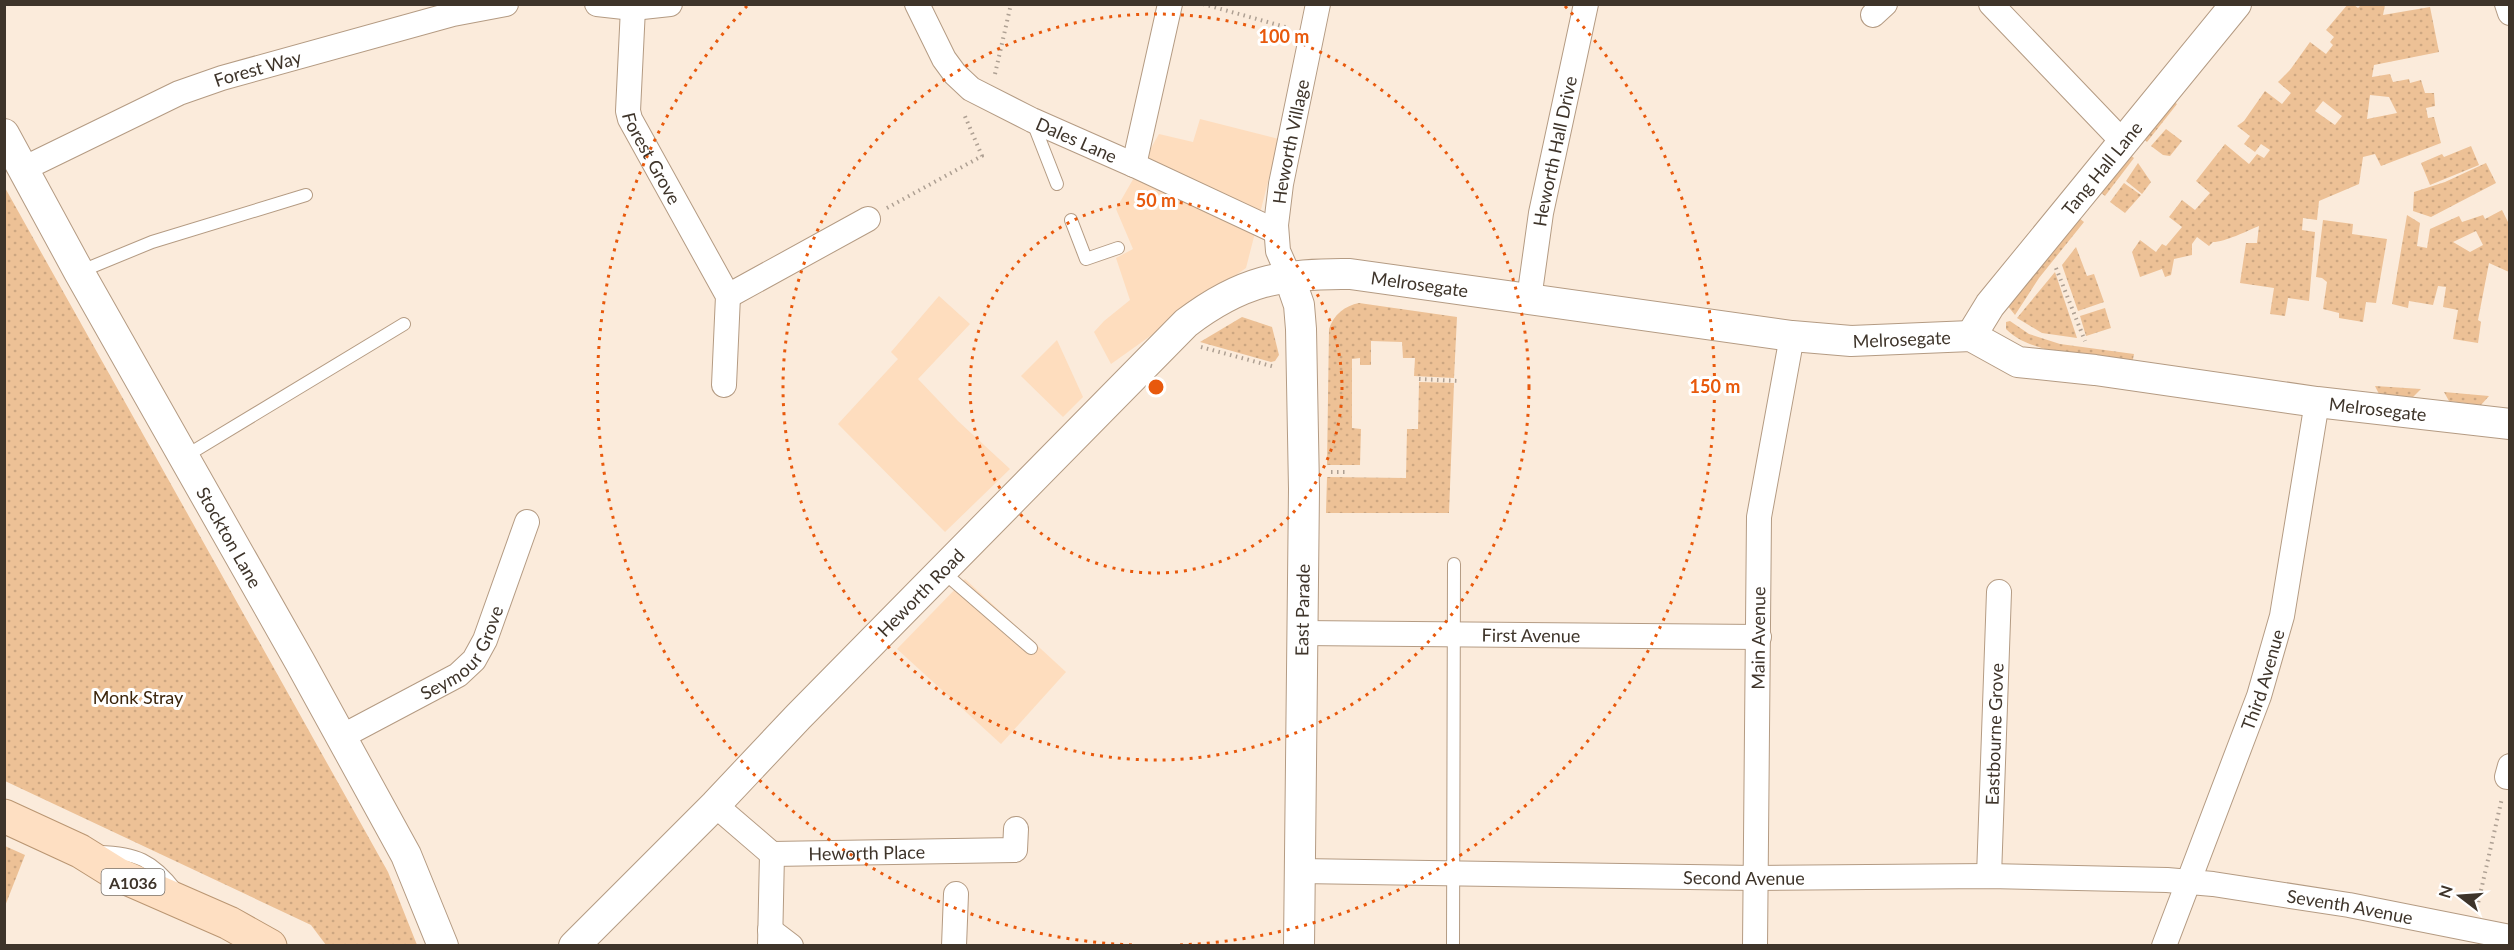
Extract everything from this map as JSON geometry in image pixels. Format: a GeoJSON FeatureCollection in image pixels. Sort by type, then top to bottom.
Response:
{"type":"FeatureCollection","features":[{"type":"Feature","properties":{"kind":"main road","name":"A1036"},"geometry":{"type":"LineString","coordinates":[[4,816],[80,851],[117,874],[229,923],[270,945]]}},
{"type":"Feature","properties":{"kind":"street","name":"Forest Way"},"geometry":{"type":"LineString","coordinates":[[23,169],[179,93],[211,82],[453,14],[506,4]]}},
{"type":"Feature","properties":{"kind":"street"},"geometry":{"type":"LineString","coordinates":[[597,4],[633,8],[670,4]]}},
{"type":"Feature","properties":{"kind":"street","name":"Dales Lane"},"geometry":{"type":"LineString","coordinates":[[917,4],[944,59],[955,74],[980,94],[1275,231]]}},
{"type":"Feature","properties":{"kind":"street"},"geometry":{"type":"LineString","coordinates":[[1134,165],[1170,4]]}},
{"type":"Feature","properties":{"kind":"street","name":"Heworth Village"},"geometry":{"type":"LineString","coordinates":[[1289,276],[1278,251],[1275,231],[1281,184],[1318,4]]}},
{"type":"Feature","properties":{"kind":"street","name":"Heworth Hall Drive"},"geometry":{"type":"LineString","coordinates":[[1529,299],[1541,213],[1586,4]]}},
{"type":"Feature","properties":{"kind":"street"},"geometry":{"type":"LineString","coordinates":[[1991,4],[2124,144]]}},
{"type":"Feature","properties":{"kind":"street","name":"Tang Hall Lane"},"geometry":{"type":"LineString","coordinates":[[1971,336],[1989,305],[2124,144],[2207,37],[2236,4]]}},
{"type":"Feature","properties":{"kind":"street"},"geometry":{"type":"LineString","coordinates":[[2507,4],[2510,13]]}},
{"type":"Feature","properties":{"kind":"street","name":"Forest Grove"},"geometry":{"type":"LineString","coordinates":[[633,8],[628,111],[630,118],[728,296]]}},
{"type":"Feature","properties":{"kind":"street","name":"Stockton Lane"},"geometry":{"type":"LineString","coordinates":[[4,134],[406,855],[442,945]]}},
{"type":"Feature","properties":{"kind":"street"},"geometry":{"type":"LineString","coordinates":[[724,385],[728,296],[867,219]]}},
{"type":"Feature","properties":{"kind":"street","name":"Melrosegate"},"geometry":{"type":"LineString","coordinates":[[1289,276],[1350,274],[1792,336],[1851,341],[1971,336],[2018,362],[2095,370],[2317,402],[2510,424]]}},
{"type":"Feature","properties":{"kind":"street","name":"Heworth Road"},"geometry":{"type":"LineString","coordinates":[[574,945],[715,805],[941,570],[1186,323],[1215,301],[1247,286],[1289,276]]}},
{"type":"Feature","properties":{"kind":"street","name":"East Parade"},"geometry":{"type":"LineString","coordinates":[[1289,276],[1299,305],[1304,489],[1299,945]]}},
{"type":"Feature","properties":{"kind":"street","name":"Main Avenue"},"geometry":{"type":"LineString","coordinates":[[1755,945],[1760,517],[1792,336]]}},
{"type":"Feature","properties":{"kind":"street","name":"Third Avenue"},"geometry":{"type":"LineString","coordinates":[[2164,945],[2259,696],[2282,616],[2317,402]]}},
{"type":"Feature","properties":{"kind":"street","name":"Seymour Grove"},"geometry":{"type":"LineString","coordinates":[[341,737],[458,675],[474,660],[485,640],[527,522]]}},
{"type":"Feature","properties":{"kind":"street","name":"Eastbourne Grove"},"geometry":{"type":"LineString","coordinates":[[1989,876],[1999,592]]}},
{"type":"Feature","properties":{"kind":"street","name":"First Avenue"},"geometry":{"type":"LineString","coordinates":[[1301,633],[1759,637]]}},
{"type":"Feature","properties":{"kind":"street"},"geometry":{"type":"LineString","coordinates":[[715,805],[772,854],[770,938],[791,945]]}},
{"type":"Feature","properties":{"kind":"street","name":"Heworth Place"},"geometry":{"type":"LineString","coordinates":[[772,854],[1015,850],[1016,829]]}},
{"type":"Feature","properties":{"kind":"street","name":"Second Avenue"},"geometry":{"type":"LineString","coordinates":[[1300,871],[1755,878],[1989,876],[2188,882]]}},
{"type":"Feature","properties":{"kind":"street","name":"Seventh Avenue"},"geometry":{"type":"LineString","coordinates":[[2188,882],[2349,905],[2510,938]]}},
{"type":"Feature","properties":{"kind":"street"},"geometry":{"type":"LineString","coordinates":[[954,945],[956,894]]}},
{"type":"Feature","properties":{"kind":"lane"},"geometry":{"type":"LineString","coordinates":[[1032,120],[1057,184]]}},
{"type":"Feature","properties":{"kind":"lane"},"geometry":{"type":"LineString","coordinates":[[79,272],[152,242],[306,195]]}},
{"type":"Feature","properties":{"kind":"lane"},"geometry":{"type":"LineString","coordinates":[[1071,220],[1086,259],[1118,248]]}},
{"type":"Feature","properties":{"kind":"lane"},"geometry":{"type":"LineString","coordinates":[[184,457],[404,324]]}},
{"type":"Feature","properties":{"kind":"lane"},"geometry":{"type":"LineString","coordinates":[[1453,945],[1454,564]]}},
{"type":"Feature","properties":{"kind":"lane"},"geometry":{"type":"LineString","coordinates":[[941,570],[1031,648]]}},
{"type":"Feature","properties":{"kind":"path"},"geometry":{"type":"LineString","coordinates":[[867,219],[982,156],[964,114],[980,94],[1011,4]]}},
{"type":"Feature","properties":{"kind":"path"},"geometry":{"type":"LineString","coordinates":[[1203,4],[1312,34]]}},
{"type":"Feature","properties":{"kind":"path"},"geometry":{"type":"LineString","coordinates":[[2054,264],[2086,342]]}},
{"type":"Feature","properties":{"kind":"path"},"geometry":{"type":"LineString","coordinates":[[1170,339],[1302,374]]}},
{"type":"Feature","properties":{"kind":"path"},"geometry":{"type":"LineString","coordinates":[[1419,379],[1459,381]]}},
{"type":"Feature","properties":{"kind":"path"},"geometry":{"type":"LineString","coordinates":[[2472,929],[2508,771]]}},
{"type":"Feature","properties":{"kind":"shaded area"},"geometry":{"type":"Polygon","coordinates":[[[1200,119],[1279,139],[1246,268],[1111,364],[1094,332],[1130,300],[1116,258],[1133,249],[1116,209],[1159,134],[1193,142],[1200,119]]]}},
{"type":"Feature","properties":{"kind":"shaded area"},"geometry":{"type":"Polygon","coordinates":[[[939,296],[970,324],[918,379],[958,421],[1010,469],[945,532],[838,424],[898,359],[891,352],[939,296]]]}},
{"type":"Feature","properties":{"kind":"shaded area"},"geometry":{"type":"Polygon","coordinates":[[[1057,340],[1083,397],[1063,417],[1021,376],[1057,340]]]}},
{"type":"Feature","properties":{"kind":"shaded area"},"geometry":{"type":"Polygon","coordinates":[[[965,579],[1066,672],[1001,744],[897,649],[965,579]]]}},
{"type":"Feature","properties":{"kind":"green space"},"geometry":{"type":"Polygon","coordinates":[[[2348,4],[2358,8],[2361,5],[2385,5],[2383,15],[2430,7],[2439,52],[2374,65],[2372,77],[2390,74],[2393,82],[2409,79],[2410,83],[2421,80],[2425,93],[2434,93],[2435,106],[2426,108],[2428,118],[2434,117],[2441,143],[2381,166],[2375,154],[2363,157],[2359,184],[2319,201],[2317,220],[2303,218],[2302,230],[2315,232],[2309,301],[2288,298],[2285,316],[2270,314],[2274,288],[2240,283],[2246,243],[2257,243],[2259,226],[2230,238],[2213,242],[2209,246],[2197,237],[2192,244],[2192,255],[2174,259],[2171,275],[2165,277],[2162,269],[2140,277],[2132,252],[2140,240],[2156,252],[2162,244],[2166,246],[2182,227],[2169,217],[2182,200],[2195,210],[2210,193],[2196,181],[2225,144],[2249,164],[2257,154],[2264,158],[2270,150],[2261,144],[2255,152],[2244,144],[2250,136],[2237,126],[2244,121],[2265,91],[2282,104],[2291,93],[2278,82],[2290,70],[2310,42],[2326,54],[2333,45],[2330,42],[2334,37],[2326,30],[2348,4]],[[2370,95],[2367,119],[2397,113],[2389,97],[2370,95]],[[2323,101],[2315,111],[2335,125],[2342,116],[2323,101]]]}},
{"type":"Feature","properties":{"kind":"green space"},"geometry":{"type":"Polygon","coordinates":[[[2174,102],[2177,104],[2147,142],[2144,139],[2174,102]]]}},
{"type":"Feature","properties":{"kind":"green space"},"geometry":{"type":"Polygon","coordinates":[[[2166,129],[2182,141],[2170,156],[2163,155],[2151,146],[2166,129]]]}},
{"type":"Feature","properties":{"kind":"green space"},"geometry":{"type":"Polygon","coordinates":[[[2471,146],[2479,165],[2430,185],[2421,163],[2471,146]]]}},
{"type":"Feature","properties":{"kind":"green space"},"geometry":{"type":"Polygon","coordinates":[[[2130,155],[2134,158],[2105,196],[2100,192],[2130,155]]]}},
{"type":"Feature","properties":{"kind":"green space"},"geometry":{"type":"Polygon","coordinates":[[[2138,163],[2151,182],[2142,194],[2126,181],[2138,163]]]}},
{"type":"Feature","properties":{"kind":"green space"},"geometry":{"type":"Polygon","coordinates":[[[2486,163],[2496,183],[2431,217],[2413,211],[2414,192],[2445,182],[2486,163]]]}},
{"type":"Feature","properties":{"kind":"green space"},"geometry":{"type":"Polygon","coordinates":[[[2124,183],[2141,195],[2125,213],[2110,202],[2124,183]]]}},
{"type":"Feature","properties":{"kind":"green space","name":"Monk Stray"},"geometry":{"type":"Polygon","coordinates":[[[4,186],[388,872],[417,945],[326,945],[311,925],[5,781],[4,186]]]}},
{"type":"Feature","properties":{"kind":"green space"},"geometry":{"type":"Polygon","coordinates":[[[2502,210],[2509,224],[2509,272],[2489,263],[2478,320],[2481,322],[2478,343],[2453,339],[2458,310],[2443,307],[2446,287],[2438,286],[2433,305],[2409,301],[2408,308],[2392,304],[2407,215],[2420,223],[2417,246],[2427,248],[2430,229],[2459,216],[2462,222],[2483,215],[2485,219],[2502,210]],[[2476,231],[2453,242],[2470,252],[2483,245],[2476,231]]]}},
{"type":"Feature","properties":{"kind":"green space"},"geometry":{"type":"Polygon","coordinates":[[[2079,218],[2084,222],[2039,278],[2015,315],[2007,305],[2079,218]]]}},
{"type":"Feature","properties":{"kind":"green space"},"geometry":{"type":"Polygon","coordinates":[[[2323,220],[2353,224],[2352,234],[2387,239],[2376,303],[2366,302],[2363,322],[2339,318],[2339,313],[2323,309],[2327,282],[2316,277],[2323,220]]]}},
{"type":"Feature","properties":{"kind":"green space"},"geometry":{"type":"Polygon","coordinates":[[[2076,247],[2087,276],[2094,274],[2104,302],[2078,311],[2062,265],[2076,247]]]}},
{"type":"Feature","properties":{"kind":"green space"},"geometry":{"type":"Polygon","coordinates":[[[2055,272],[2077,338],[2042,333],[2017,318],[2055,272]]]}},
{"type":"Feature","properties":{"kind":"green space"},"geometry":{"type":"Polygon","coordinates":[[[1359,303],[1457,317],[1454,378],[1414,376],[1415,358],[1403,358],[1402,342],[1371,341],[1371,365],[1360,365],[1360,358],[1352,359],[1352,428],[1361,429],[1360,465],[1327,465],[1329,329],[1341,312],[1359,303]]]}},
{"type":"Feature","properties":{"kind":"green space"},"geometry":{"type":"Polygon","coordinates":[[[2105,308],[2111,328],[2086,336],[2080,316],[2105,308]]]}},
{"type":"Feature","properties":{"kind":"green space"},"geometry":{"type":"Polygon","coordinates":[[[1242,317],[1272,327],[1279,355],[1275,361],[1271,362],[1200,342],[1242,317]]]}},
{"type":"Feature","properties":{"kind":"green space"},"geometry":{"type":"Polygon","coordinates":[[[2010,321],[2029,334],[2060,344],[2134,354],[2132,364],[2065,354],[2031,345],[2006,329],[2006,322],[2010,321]]]}},
{"type":"Feature","properties":{"kind":"green space"},"geometry":{"type":"Polygon","coordinates":[[[1419,382],[1454,383],[1449,513],[1326,513],[1327,477],[1406,478],[1407,429],[1418,429],[1419,382]]]}},
{"type":"Feature","properties":{"kind":"green space"},"geometry":{"type":"Polygon","coordinates":[[[2375,386],[2421,389],[2413,397],[2379,394],[2375,386]]]}},
{"type":"Feature","properties":{"kind":"green space"},"geometry":{"type":"Polygon","coordinates":[[[2444,392],[2489,396],[2481,405],[2449,401],[2444,392]]]}},
{"type":"Feature","properties":{"kind":"green space"},"geometry":{"type":"Polygon","coordinates":[[[5,846],[25,855],[5,906],[5,846]]]}}]}
